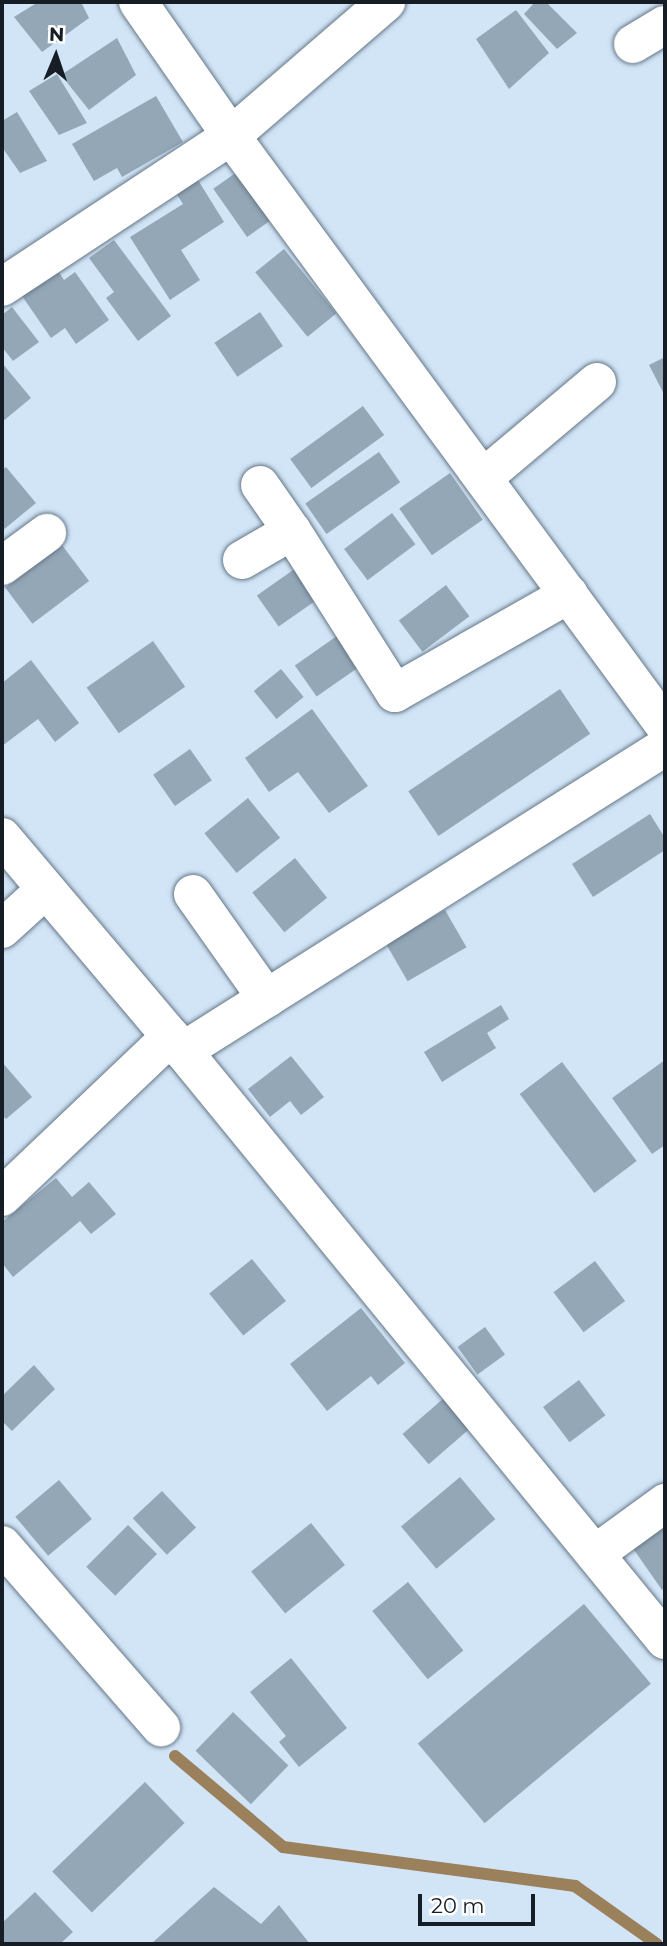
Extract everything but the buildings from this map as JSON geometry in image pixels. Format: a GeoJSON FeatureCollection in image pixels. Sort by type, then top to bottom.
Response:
{"type":"FeatureCollection","features":[{"type":"Feature","properties":{"kind":"street"},"geometry":{"type":"LineString","coordinates":[[138,2],[231,136],[665,726]]}},
{"type":"Feature","properties":{"kind":"street"},"geometry":{"type":"LineString","coordinates":[[2,286],[231,136],[386,2]]}},
{"type":"Feature","properties":{"kind":"street"},"geometry":{"type":"LineString","coordinates":[[633,44],[665,25]]}},
{"type":"Feature","properties":{"kind":"street"},"geometry":{"type":"LineString","coordinates":[[483,478],[597,382]]}},
{"type":"Feature","properties":{"kind":"street"},"geometry":{"type":"LineString","coordinates":[[260,485],[395,693],[569,594]]}},
{"type":"Feature","properties":{"kind":"street"},"geometry":{"type":"LineString","coordinates":[[242,560],[292,531]]}},
{"type":"Feature","properties":{"kind":"street"},"geometry":{"type":"LineString","coordinates":[[2,566],[47,533]]}},
{"type":"Feature","properties":{"kind":"street"},"geometry":{"type":"LineString","coordinates":[[2,1197],[177,1043],[267,999],[665,747]]}},
{"type":"Feature","properties":{"kind":"street"},"geometry":{"type":"LineString","coordinates":[[2,837],[177,1043],[665,1640]]}},
{"type":"Feature","properties":{"kind":"street"},"geometry":{"type":"LineString","coordinates":[[2,929],[46,889]]}},
{"type":"Feature","properties":{"kind":"street"},"geometry":{"type":"LineString","coordinates":[[192,894],[267,999]]}},
{"type":"Feature","properties":{"kind":"street"},"geometry":{"type":"LineString","coordinates":[[595,1554],[665,1503]]}},
{"type":"Feature","properties":{"kind":"street"},"geometry":{"type":"LineString","coordinates":[[2,1545],[161,1727]]}},
{"type":"Feature","properties":{"kind":"waterway"},"geometry":{"type":"LineString","coordinates":[[175,1756],[283,1847],[575,1886],[657,1944]]}}]}
